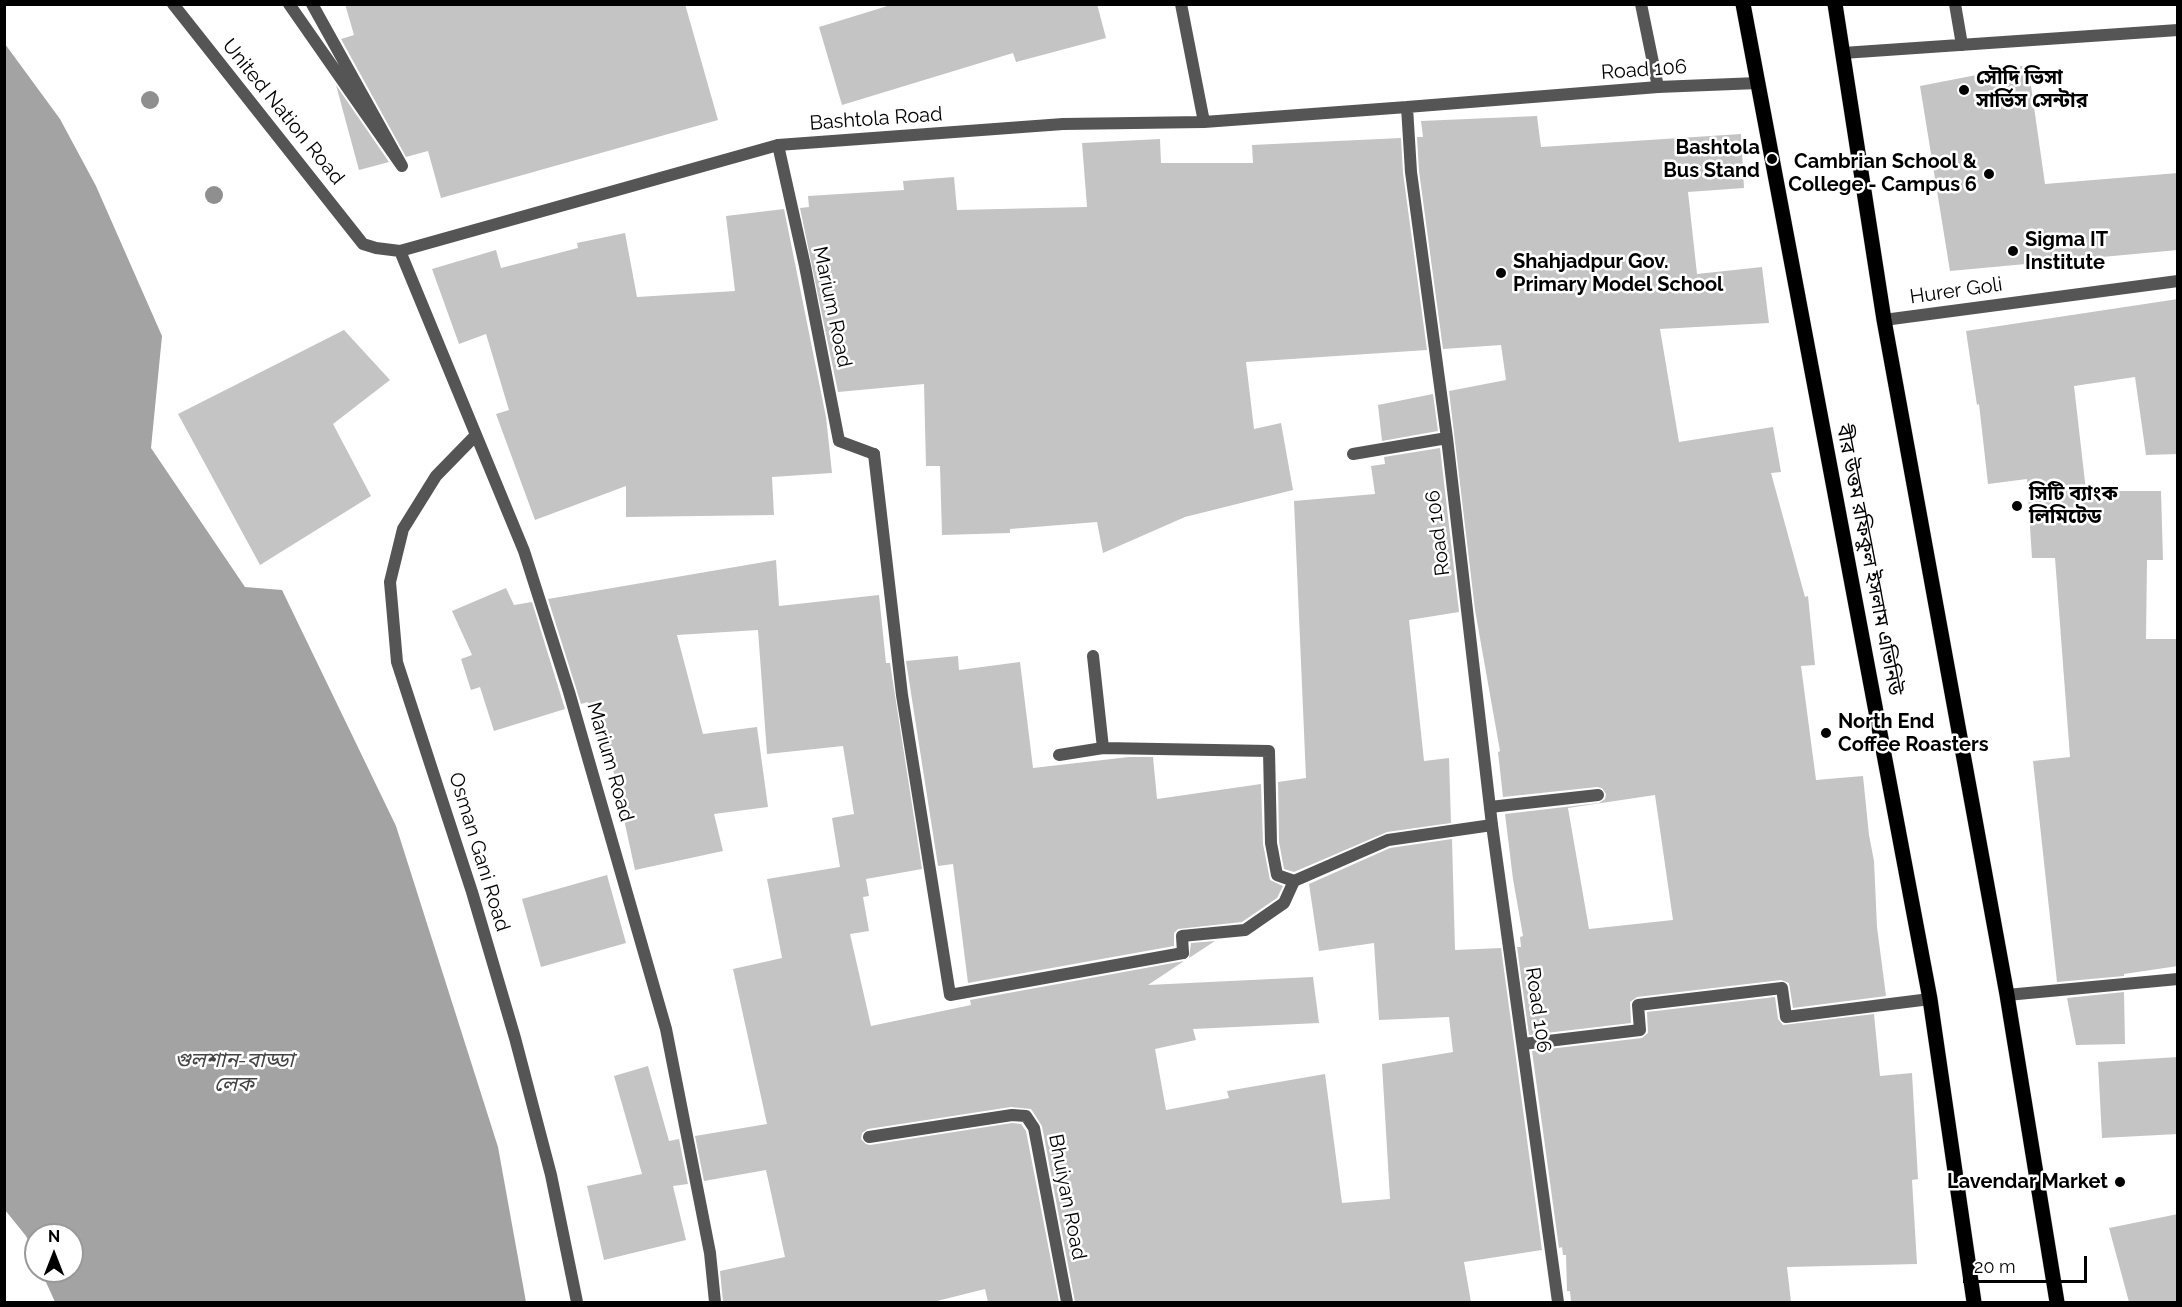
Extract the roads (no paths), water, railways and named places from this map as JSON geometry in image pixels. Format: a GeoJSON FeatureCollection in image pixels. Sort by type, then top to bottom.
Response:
{"type":"FeatureCollection","features":[{"type":"Feature","properties":{"kind":"main road","name":"বীর উত্তম রফিকুল ইসলাম এভিনিউ"},"geometry":{"type":"LineString","coordinates":[[1743,4],[1930,999],[1974,1302]]}},
{"type":"Feature","properties":{"kind":"main road"},"geometry":{"type":"LineString","coordinates":[[1836,4],[1884,320],[2007,995],[2057,1302]]}},
{"type":"Feature","properties":{"kind":"street","name":"United Nation Road"},"geometry":{"type":"LineString","coordinates":[[173,4],[363,244]]}},
{"type":"Feature","properties":{"kind":"street"},"geometry":{"type":"LineString","coordinates":[[289,4],[402,166],[312,4]]}},
{"type":"Feature","properties":{"kind":"street"},"geometry":{"type":"LineString","coordinates":[[1181,4],[1204,122]]}},
{"type":"Feature","properties":{"kind":"street"},"geometry":{"type":"LineString","coordinates":[[1641,4],[1658,87]]}},
{"type":"Feature","properties":{"kind":"street"},"geometry":{"type":"LineString","coordinates":[[1955,4],[1962,45]]}},
{"type":"Feature","properties":{"kind":"street"},"geometry":{"type":"LineString","coordinates":[[1844,53],[2178,30]]}},
{"type":"Feature","properties":{"kind":"street","name":"Road 106"},"geometry":{"type":"LineString","coordinates":[[1558,1302],[1492,825],[1447,438],[1411,172],[1407,107],[1658,87],[1758,83]]}},
{"type":"Feature","properties":{"kind":"street","name":"Bashtola Road"},"geometry":{"type":"LineString","coordinates":[[363,244],[400,251],[778,146],[1063,124],[1204,122],[1407,107]]}},
{"type":"Feature","properties":{"kind":"street","name":"Marium Road"},"geometry":{"type":"LineString","coordinates":[[778,146],[805,266],[839,441],[874,454],[902,695],[950,995],[1183,953],[1182,936],[1245,930],[1284,903],[1294,881]]}},
{"type":"Feature","properties":{"kind":"street","name":"Marium Road"},"geometry":{"type":"LineString","coordinates":[[400,251],[524,551],[570,692],[666,1029],[710,1253],[714,1302]]}},
{"type":"Feature","properties":{"kind":"street","name":"Hurer Goli"},"geometry":{"type":"LineString","coordinates":[[1884,320],[2178,281]]}},
{"type":"Feature","properties":{"kind":"street","name":"Osman Gani Road"},"geometry":{"type":"LineString","coordinates":[[476,435],[436,476],[403,529],[390,582],[397,662],[472,892],[515,1038],[551,1175],[577,1302]]}},
{"type":"Feature","properties":{"kind":"street"},"geometry":{"type":"LineString","coordinates":[[1353,454],[1447,438]]}},
{"type":"Feature","properties":{"kind":"street"},"geometry":{"type":"LineString","coordinates":[[1093,657],[1103,748]]}},
{"type":"Feature","properties":{"kind":"street"},"geometry":{"type":"LineString","coordinates":[[1059,755],[1103,748],[1269,751],[1271,843],[1277,875],[1294,881],[1388,840],[1492,825]]}},
{"type":"Feature","properties":{"kind":"street"},"geometry":{"type":"LineString","coordinates":[[1490,807],[1598,795]]}},
{"type":"Feature","properties":{"kind":"street"},"geometry":{"type":"LineString","coordinates":[[2007,995],[2178,980]]}},
{"type":"Feature","properties":{"kind":"street"},"geometry":{"type":"LineString","coordinates":[[1523,1044],[1640,1030],[1638,1005],[1782,988],[1785,1017],[1930,999]]}},
{"type":"Feature","properties":{"kind":"street","name":"Bhuiyan Road"},"geometry":{"type":"LineString","coordinates":[[869,1137],[1012,1115],[1026,1116],[1034,1128],[1067,1302]]}},
{"type":"Feature","properties":{"kind":"water","name":"গুলশান-বাড্ডা লেক"},"geometry":{"type":"Polygon","coordinates":[[[5,44],[60,119],[96,186],[162,336],[151,448],[245,587],[282,590],[396,826],[498,1147],[526,1302],[55,1302],[46,1283],[84,1283],[84,1223],[24,1223],[24,1234],[5,1210],[5,44]]]}},
{"type":"Feature","properties":{"kind":"place","name":"সৌদি ভিসা সার্ভিস সেন্টার"},"geometry":{"type":"Point","coordinates":[1964,90]}},
{"type":"Feature","properties":{"kind":"place","name":"Bashtola Bus Stand"},"geometry":{"type":"Point","coordinates":[1772,159]}},
{"type":"Feature","properties":{"kind":"place","name":"Cambrian School & College - Campus 6"},"geometry":{"type":"Point","coordinates":[1989,174]}},
{"type":"Feature","properties":{"kind":"place","name":"Sigma IT Institute"},"geometry":{"type":"Point","coordinates":[2013,251]}},
{"type":"Feature","properties":{"kind":"place","name":"Shahjadpur Gov. Primary Model School"},"geometry":{"type":"Point","coordinates":[1501,273]}},
{"type":"Feature","properties":{"kind":"place","name":"সিটি ব্যাংক লিমিটেড"},"geometry":{"type":"Point","coordinates":[2017,506]}},
{"type":"Feature","properties":{"kind":"place","name":"North End Coffee Roasters"},"geometry":{"type":"Point","coordinates":[1826,733]}},
{"type":"Feature","properties":{"kind":"place","name":"Lavendar Market"},"geometry":{"type":"Point","coordinates":[2120,1182]}}]}
